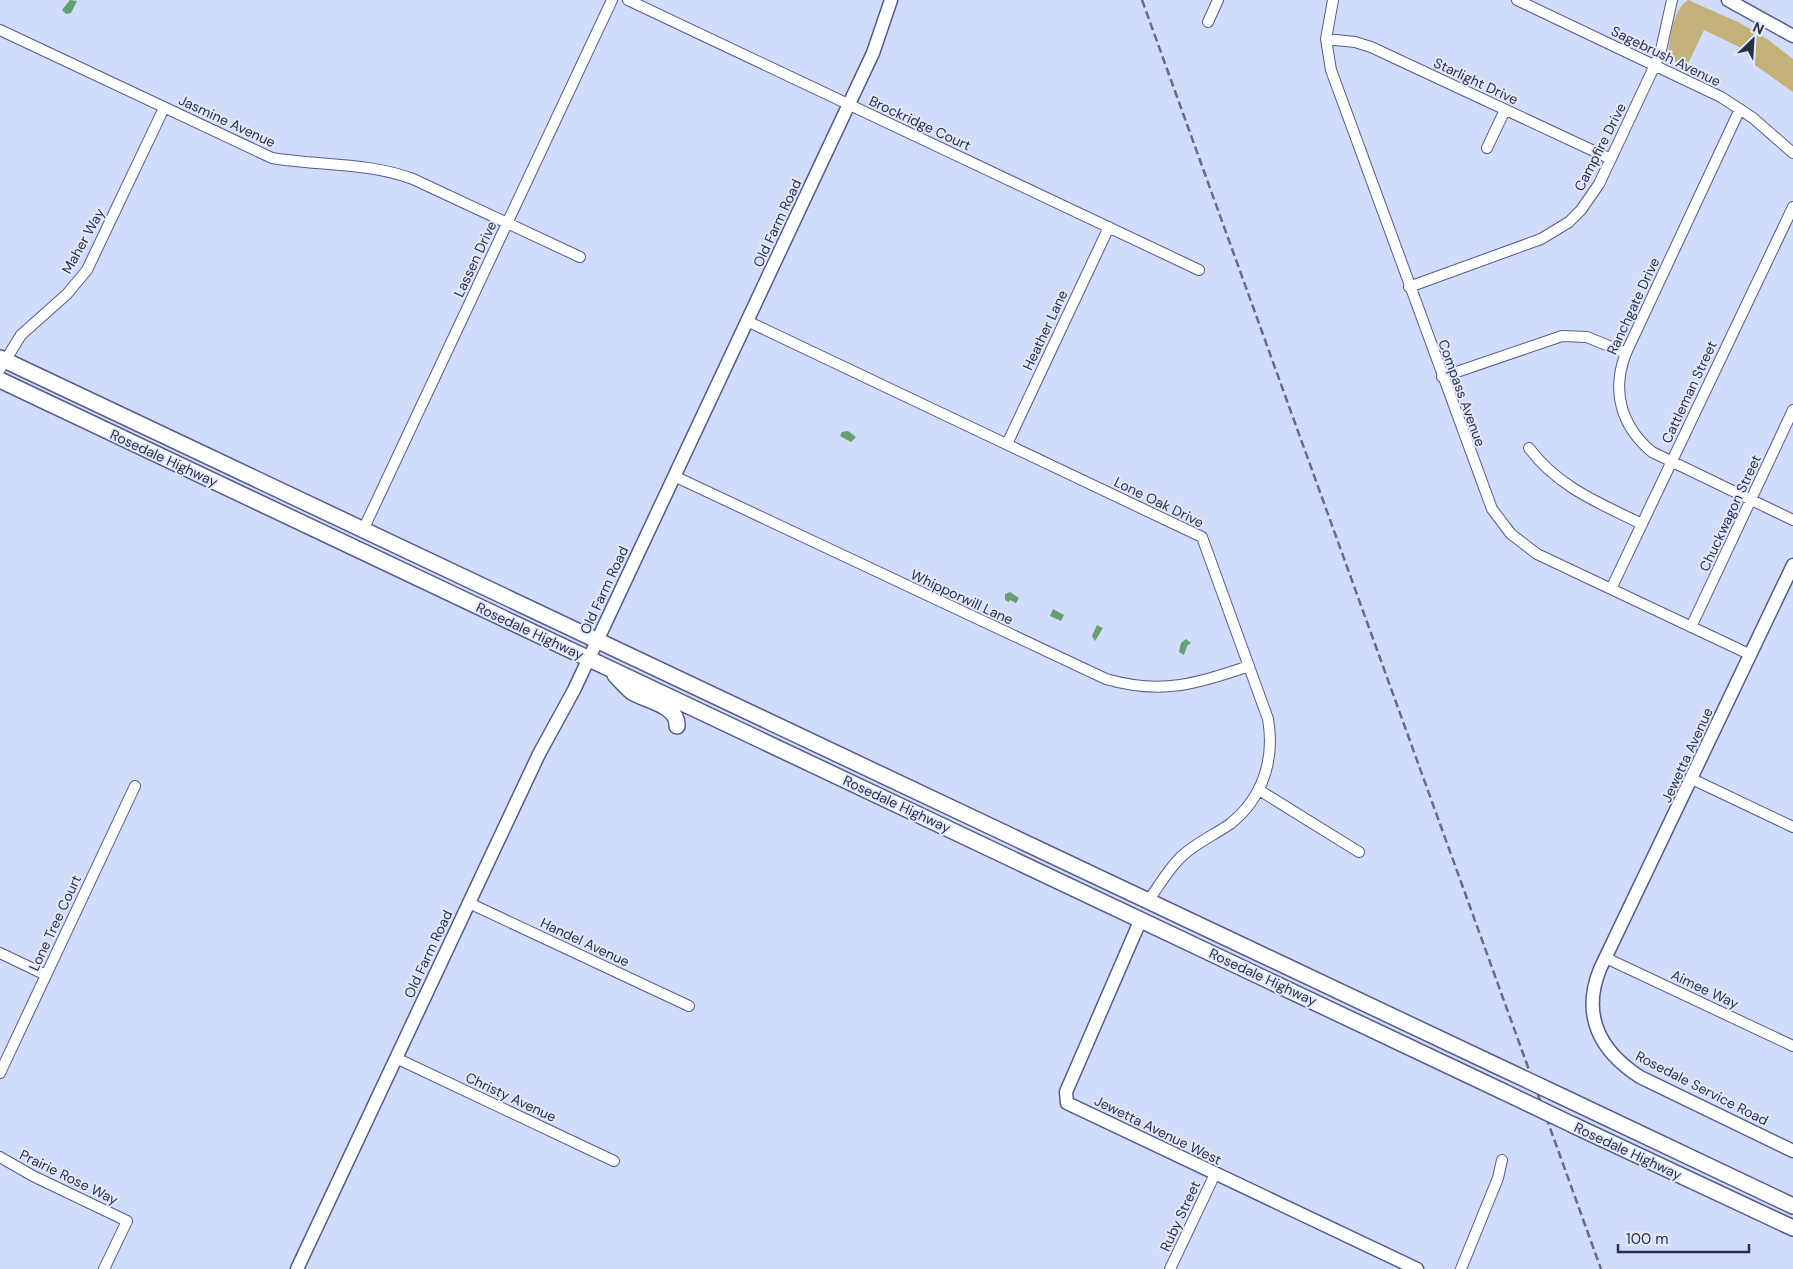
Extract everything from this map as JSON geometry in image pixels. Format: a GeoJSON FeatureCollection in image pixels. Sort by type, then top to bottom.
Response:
{"type":"FeatureCollection","features":[{"type":"Feature","properties":{"kind":"main road","name":"Rosedale Highway"},"geometry":{"type":"LineString","coordinates":[[2,363],[363,530],[1793,1206]]}},
{"type":"Feature","properties":{"kind":"main road","name":"Rosedale Highway"},"geometry":{"type":"LineString","coordinates":[[0,380],[1793,1228]]}},
{"type":"Feature","properties":{"kind":"main road"},"geometry":{"type":"LineString","coordinates":[[344,543],[352,539],[361,540],[406,560],[445,570]]}},
{"type":"Feature","properties":{"kind":"main road"},"geometry":{"type":"LineString","coordinates":[[609,668],[631,691],[672,711],[677,718],[677,726]]}},
{"type":"Feature","properties":{"kind":"main road"},"geometry":{"type":"LineString","coordinates":[[758,738],[773,736],[791,742],[865,777],[894,782]]}},
{"type":"Feature","properties":{"kind":"main road"},"geometry":{"type":"LineString","coordinates":[[1020,862],[1046,867],[1136,908],[1148,901]]}},
{"type":"Feature","properties":{"kind":"main road"},"geometry":{"type":"LineString","coordinates":[[1141,919],[1149,915],[1159,916],[1302,983],[1346,996]]}},
{"type":"Feature","properties":{"kind":"main road"},"geometry":{"type":"LineString","coordinates":[[1681,1176],[1714,1182],[1793,1219]]}},
{"type":"Feature","properties":{"kind":"street","name":"Lassen Drive"},"geometry":{"type":"LineString","coordinates":[[363,530],[612,0]]}},
{"type":"Feature","properties":{"kind":"street","name":"Brockridge Court"},"geometry":{"type":"LineString","coordinates":[[628,0],[1199,270]]}},
{"type":"Feature","properties":{"kind":"street","name":"Old Farm Road"},"geometry":{"type":"LineString","coordinates":[[297,1269],[539,754],[589,659],[873,53],[891,0]]}},
{"type":"Feature","properties":{"kind":"street"},"geometry":{"type":"LineString","coordinates":[[1208,22],[1218,0]]}},
{"type":"Feature","properties":{"kind":"street","name":"Compass Avenue"},"geometry":{"type":"LineString","coordinates":[[1333,0],[1326,39],[1331,70],[1485,495],[1500,522],[1523,545],[1537,554],[1750,655]]}},
{"type":"Feature","properties":{"kind":"street","name":"Sagebrush Avenue"},"geometry":{"type":"LineString","coordinates":[[1517,0],[1655,65],[1740,109],[1773,134],[1793,153]]}},
{"type":"Feature","properties":{"kind":"street","name":"Campfire Drive"},"geometry":{"type":"LineString","coordinates":[[1409,287],[1541,239],[1556,231],[1581,210],[1591,197],[1611,159],[1655,65],[1661,50],[1672,0]]}},
{"type":"Feature","properties":{"kind":"street"},"geometry":{"type":"LineString","coordinates":[[1728,0],[1793,36]]}},
{"type":"Feature","properties":{"kind":"street","name":"Jasmine Avenue"},"geometry":{"type":"LineString","coordinates":[[0,30],[272,158],[296,162],[368,166],[392,171],[580,257]]}},
{"type":"Feature","properties":{"kind":"street","name":"Starlight Drive"},"geometry":{"type":"LineString","coordinates":[[1326,39],[1355,42],[1370,47],[1611,159]]}},
{"type":"Feature","properties":{"kind":"street","name":"Maher Way"},"geometry":{"type":"LineString","coordinates":[[2,363],[31,324],[67,294],[87,270],[164,108]]}},
{"type":"Feature","properties":{"kind":"street","name":"Ranchgate Drive"},"geometry":{"type":"LineString","coordinates":[[1740,109],[1626,353],[1621,366],[1618,394],[1625,420],[1641,443],[1652,452],[1671,463],[1793,520]]}},
{"type":"Feature","properties":{"kind":"street"},"geometry":{"type":"LineString","coordinates":[[1487,148],[1505,110]]}},
{"type":"Feature","properties":{"kind":"street","name":"Cattleman Street"},"geometry":{"type":"LineString","coordinates":[[1612,590],[1793,207]]}},
{"type":"Feature","properties":{"kind":"street","name":"Heather Lane"},"geometry":{"type":"LineString","coordinates":[[1007,444],[1109,227]]}},
{"type":"Feature","properties":{"kind":"street","name":"Lone Oak Drive"},"geometry":{"type":"LineString","coordinates":[[747,321],[1202,536],[1268,719],[1270,733],[1268,763],[1259,790],[1240,816],[1182,856],[1148,901]]}},
{"type":"Feature","properties":{"kind":"street"},"geometry":{"type":"LineString","coordinates":[[1442,377],[1562,336],[1588,337],[1626,353]]}},
{"type":"Feature","properties":{"kind":"street","name":"Chuckwagon Street"},"geometry":{"type":"LineString","coordinates":[[1691,627],[1793,410]]}},
{"type":"Feature","properties":{"kind":"street"},"geometry":{"type":"LineString","coordinates":[[1529,448],[1544,466],[1577,493],[1642,524]]}},
{"type":"Feature","properties":{"kind":"street","name":"Whipporwill Lane"},"geometry":{"type":"LineString","coordinates":[[674,476],[1106,679],[1147,688],[1168,688],[1204,682],[1249,666]]}},
{"type":"Feature","properties":{"kind":"street","name":"Jewetta Avenue"},"geometry":{"type":"LineString","coordinates":[[1606,958],[1793,565]]}},
{"type":"Feature","properties":{"kind":"street"},"geometry":{"type":"LineString","coordinates":[[1692,779],[1793,827]]}},
{"type":"Feature","properties":{"kind":"street","name":"Lone Tree Court"},"geometry":{"type":"LineString","coordinates":[[0,1073],[135,786]]}},
{"type":"Feature","properties":{"kind":"street"},"geometry":{"type":"LineString","coordinates":[[1259,790],[1359,852]]}},
{"type":"Feature","properties":{"kind":"street","name":"Handel Avenue"},"geometry":{"type":"LineString","coordinates":[[469,902],[689,1006]]}},
{"type":"Feature","properties":{"kind":"street","name":"Jewetta Avenue West"},"geometry":{"type":"LineString","coordinates":[[1141,919],[1066,1092],[1067,1103],[1416,1269]]}},
{"type":"Feature","properties":{"kind":"street"},"geometry":{"type":"LineString","coordinates":[[0,953],[46,975]]}},
{"type":"Feature","properties":{"kind":"street","name":"Aimee Way"},"geometry":{"type":"LineString","coordinates":[[1606,958],[1793,1046]]}},
{"type":"Feature","properties":{"kind":"street","name":"Rosedale Service Road"},"geometry":{"type":"LineString","coordinates":[[1606,958],[1596,980],[1593,1013],[1600,1035],[1616,1060],[1640,1077],[1793,1151]]}},
{"type":"Feature","properties":{"kind":"street","name":"Christy Avenue"},"geometry":{"type":"LineString","coordinates":[[396,1058],[614,1162]]}},
{"type":"Feature","properties":{"kind":"street","name":"Prairie Rose Way"},"geometry":{"type":"LineString","coordinates":[[0,1157],[33,1176],[127,1221],[104,1269]]}},
{"type":"Feature","properties":{"kind":"street"},"geometry":{"type":"LineString","coordinates":[[1461,1269],[1498,1178],[1502,1160]]}},
{"type":"Feature","properties":{"kind":"street","name":"Ruby Street"},"geometry":{"type":"LineString","coordinates":[[1170,1269],[1215,1174]]}},
{"type":"Feature","properties":{"kind":"shaded area"},"geometry":{"type":"Polygon","coordinates":[[[70,0],[77,1],[71,13],[66,14],[62,10],[70,0]]]}},
{"type":"Feature","properties":{"kind":"shaded area"},"geometry":{"type":"Polygon","coordinates":[[[1688,0],[1738,22],[1767,39],[1793,59],[1793,92],[1752,63],[1756,55],[1704,30],[1687,66],[1667,58],[1675,18],[1682,5],[1688,0]]]}},
{"type":"Feature","properties":{"kind":"shaded area"},"geometry":{"type":"Polygon","coordinates":[[[848,431],[856,437],[851,442],[840,436],[842,432],[848,431]]]}},
{"type":"Feature","properties":{"kind":"shaded area"},"geometry":{"type":"Polygon","coordinates":[[[1010,592],[1019,598],[1016,603],[1005,600],[1005,594],[1010,592]]]}},
{"type":"Feature","properties":{"kind":"shaded area"},"geometry":{"type":"Polygon","coordinates":[[[1053,609],[1064,615],[1061,621],[1050,616],[1053,609]]]}},
{"type":"Feature","properties":{"kind":"shaded area"},"geometry":{"type":"Polygon","coordinates":[[[1097,625],[1103,628],[1095,641],[1092,636],[1097,625]]]}},
{"type":"Feature","properties":{"kind":"shaded area"},"geometry":{"type":"Polygon","coordinates":[[[1186,639],[1191,643],[1187,646],[1184,655],[1179,652],[1181,643],[1186,639]]]}},
{"type":"Feature","properties":{"kind":"railway"},"geometry":{"type":"LineString","coordinates":[[1142,0],[1601,1269]]}}]}
